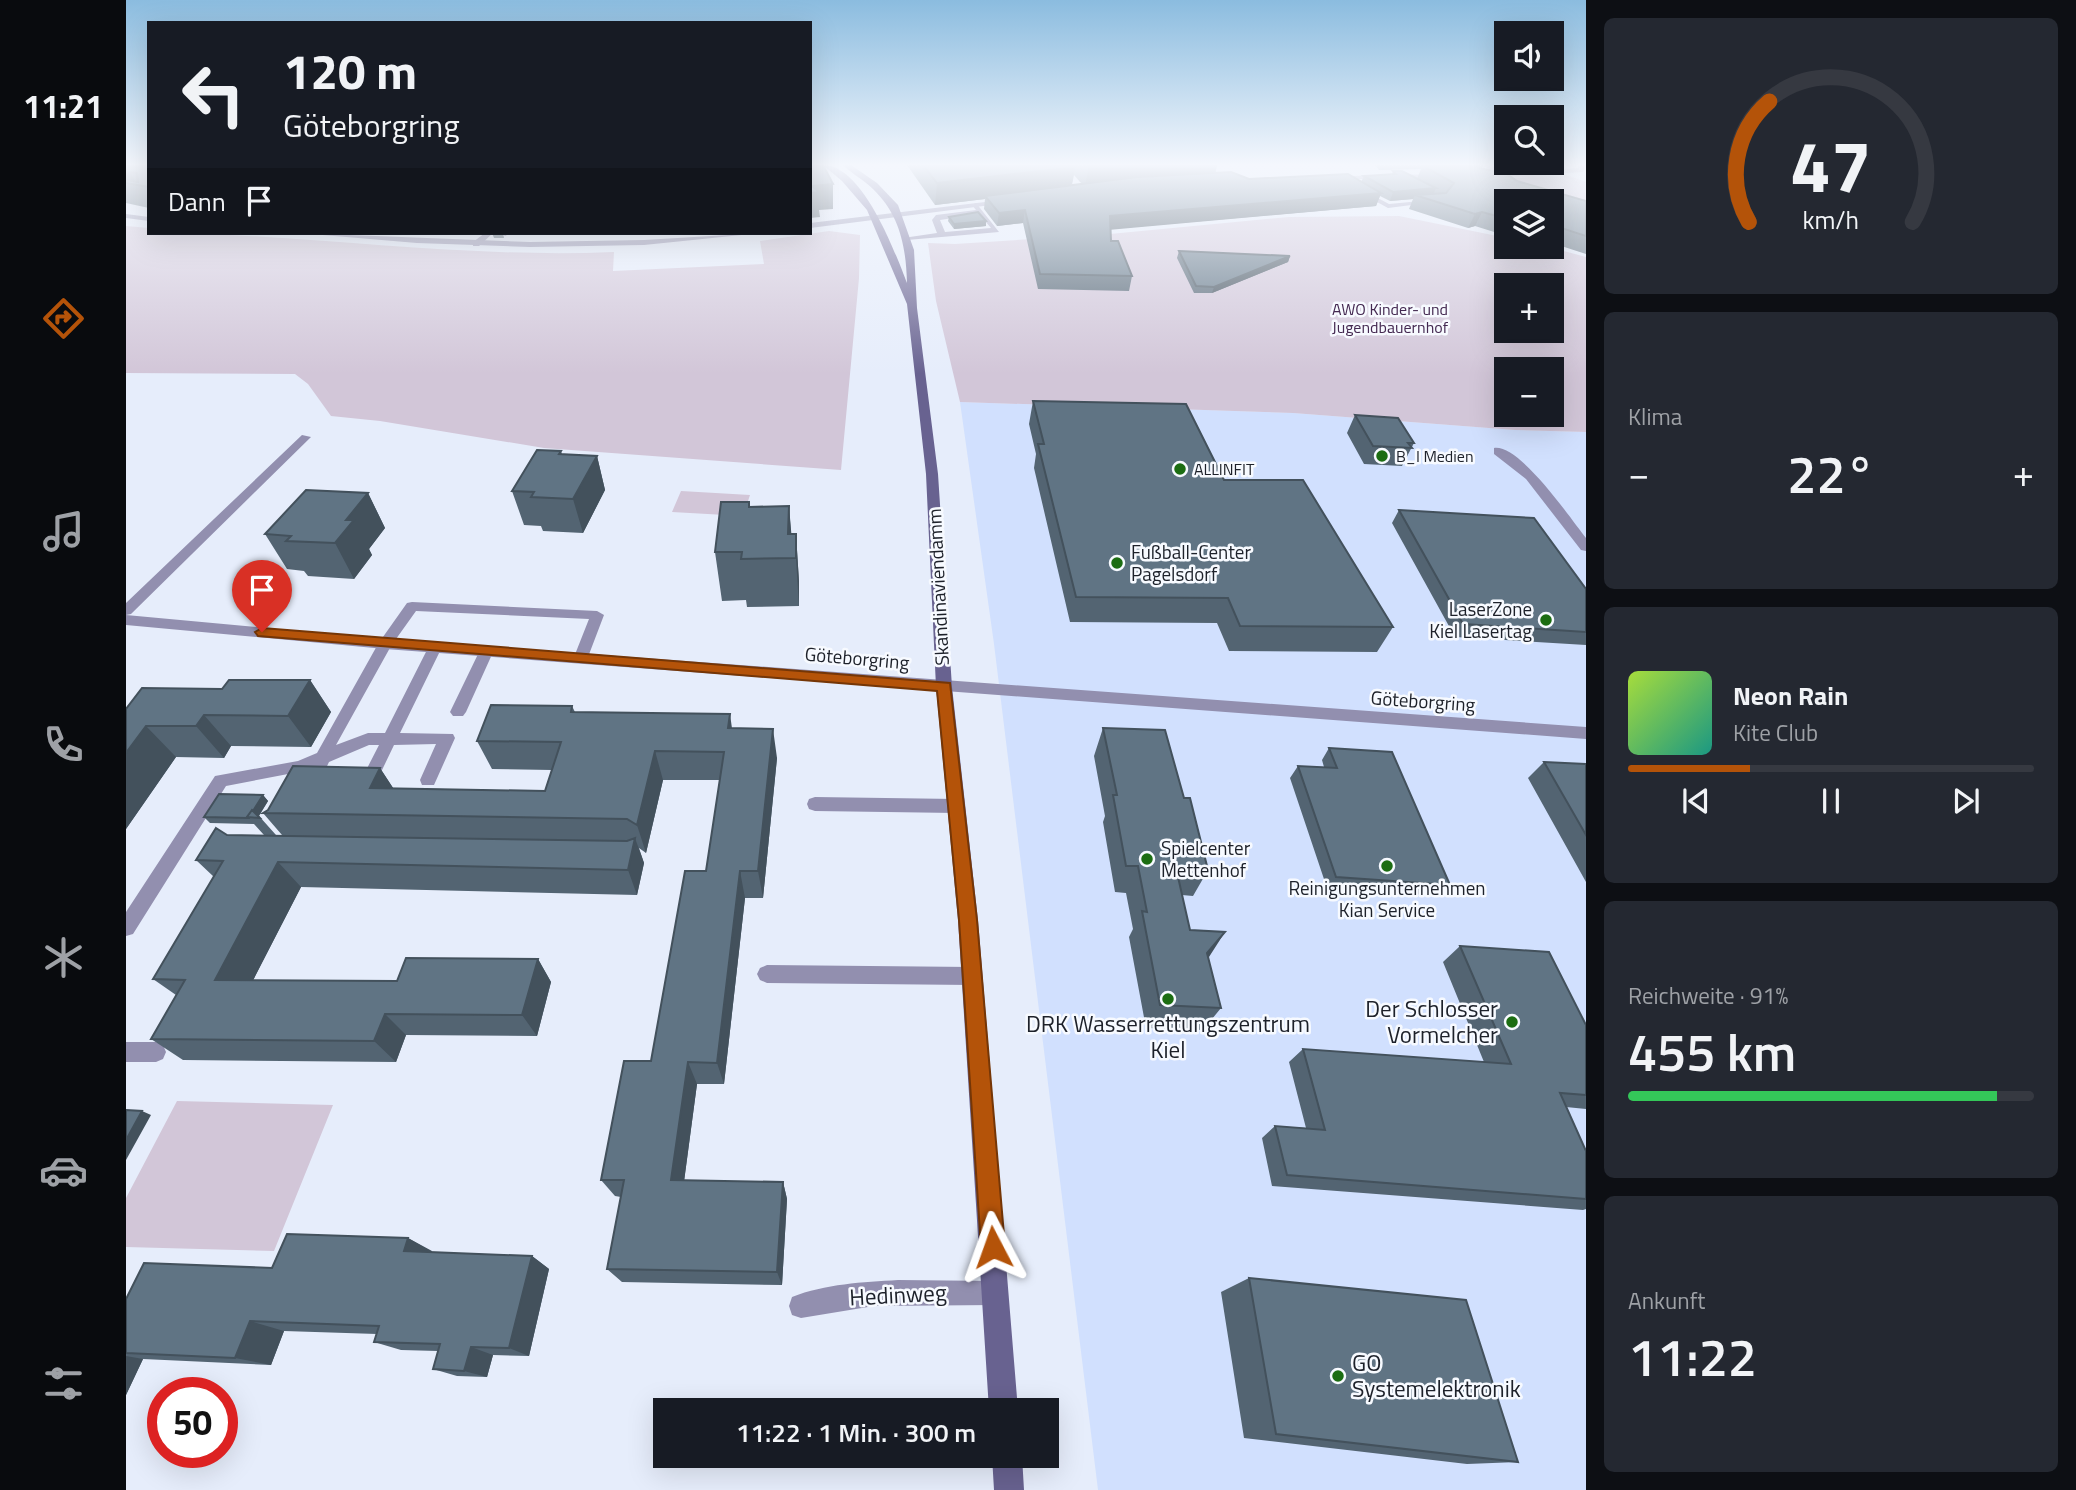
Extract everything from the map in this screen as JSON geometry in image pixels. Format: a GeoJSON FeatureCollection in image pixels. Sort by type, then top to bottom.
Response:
{"type":"FeatureCollection","features":[{"type":"Feature","properties":{"kind":"main road","name":"Skandinaviendamm"},"geometry":{"type":"LineString","coordinates":[[883,235],[912,308]]}},
{"type":"Feature","properties":{"kind":"main road","name":"Skandinaviendamm"},"geometry":{"type":"LineString","coordinates":[[906,235],[913,278],[912,308],[932,474],[944,687],[972,976],[1003,1398]]}},
{"type":"Feature","properties":{"kind":"main road"},"geometry":{"type":"LineString","coordinates":[[1008,1468],[1009,1490]]}},
{"type":"Feature","properties":{"kind":"street"},"geometry":{"type":"LineString","coordinates":[[334,235],[475,244],[610,245],[732,235]]}},
{"type":"Feature","properties":{"kind":"street"},"geometry":{"type":"LineString","coordinates":[[1498,451],[1530,476],[1586,547]]}},
{"type":"Feature","properties":{"kind":"street","name":"Göteborgring"},"geometry":{"type":"LineString","coordinates":[[126,620],[385,644],[1586,733]]}},
{"type":"Feature","properties":{"kind":"lane"},"geometry":{"type":"LineString","coordinates":[[475,244],[486,235]]}},
{"type":"Feature","properties":{"kind":"lane"},"geometry":{"type":"LineString","coordinates":[[907,238],[947,235]]}},
{"type":"Feature","properties":{"kind":"lane"},"geometry":{"type":"LineString","coordinates":[[126,611],[306,438]]}},
{"type":"Feature","properties":{"kind":"lane"},"geometry":{"type":"LineString","coordinates":[[300,768],[294,796],[322,760],[385,644],[412,606],[597,615],[581,657]]}},
{"type":"Feature","properties":{"kind":"lane"},"geometry":{"type":"LineString","coordinates":[[364,790],[435,647]]}},
{"type":"Feature","properties":{"kind":"lane"},"geometry":{"type":"LineString","coordinates":[[458,712],[487,650]]}},
{"type":"Feature","properties":{"kind":"lane"},"geometry":{"type":"LineString","coordinates":[[126,928],[221,781],[300,768],[368,739],[447,738],[428,780]]}},
{"type":"Feature","properties":{"kind":"lane"},"geometry":{"type":"LineString","coordinates":[[815,804],[956,806]]}},
{"type":"Feature","properties":{"kind":"lane"},"geometry":{"type":"LineString","coordinates":[[767,974],[972,976]]}},
{"type":"Feature","properties":{"kind":"lane"},"geometry":{"type":"LineString","coordinates":[[126,1052],[156,1052]]}},
{"type":"Feature","properties":{"kind":"lane","name":"Hedinweg"},"geometry":{"type":"LineString","coordinates":[[801,1306],[828,1299],[928,1292],[996,1293]]}},
{"type":"Feature","properties":{"kind":"shaded area"},"geometry":{"type":"Polygon","coordinates":[[[960,402],[1293,413],[1515,430],[1586,432],[1586,1490],[1098,1490],[994,644],[960,402]]]}},
{"type":"Feature","properties":{"kind":"green space"},"geometry":{"type":"Polygon","coordinates":[[[126,235],[226,235],[497,252],[614,252],[613,271],[764,264],[760,241],[801,235],[860,235],[859,278],[841,470],[544,448],[380,421],[331,416],[308,384],[295,374],[126,373],[126,235]]]}},
{"type":"Feature","properties":{"kind":"green space","name":"AWO Kinder- und Jugendbauernhof"},"geometry":{"type":"Polygon","coordinates":[[[1102,235],[1490,235],[1494,235],[1494,259],[1564,259],[1564,251],[1586,257],[1586,432],[1515,430],[1293,413],[960,402],[936,301],[928,243],[955,244],[1102,235]]]}},
{"type":"Feature","properties":{"kind":"green space"},"geometry":{"type":"Polygon","coordinates":[[[681,491],[750,495],[743,516],[672,512],[681,491]]]}},
{"type":"Feature","properties":{"kind":"green space"},"geometry":{"type":"Polygon","coordinates":[[[177,1101],[333,1105],[274,1251],[126,1247],[126,1198],[177,1101]]]}},
{"type":"Feature","properties":{"kind":"building"},"geometry":{"type":"Polygon","coordinates":[[[1031,235],[1111,235],[1111,241],[1118,241],[1132,276],[1040,274],[1031,235]]]}},
{"type":"Feature","properties":{"kind":"building"},"geometry":{"type":"Polygon","coordinates":[[[1179,251],[1290,256],[1214,287],[1196,286],[1179,251]]]}},
{"type":"Feature","properties":{"kind":"building"},"geometry":{"type":"Polygon","coordinates":[[[1033,401],[1186,404],[1224,480],[1303,480],[1393,627],[1240,626],[1228,598],[1076,597],[1038,444],[1044,444],[1033,401]]]}},
{"type":"Feature","properties":{"kind":"building"},"geometry":{"type":"Polygon","coordinates":[[[1355,415],[1398,418],[1414,443],[1408,443],[1412,448],[1373,446],[1355,415]]]}},
{"type":"Feature","properties":{"kind":"building"},"geometry":{"type":"Polygon","coordinates":[[[537,450],[597,456],[573,499],[531,497],[534,492],[512,491],[537,450]]]}},
{"type":"Feature","properties":{"kind":"building"},"geometry":{"type":"Polygon","coordinates":[[[306,490],[368,493],[346,520],[354,520],[335,543],[286,541],[291,536],[265,534],[306,490]]]}},
{"type":"Feature","properties":{"kind":"building"},"geometry":{"type":"Polygon","coordinates":[[[721,502],[749,502],[749,507],[789,506],[788,534],[796,534],[796,558],[741,559],[742,552],[715,552],[721,502]]]}},
{"type":"Feature","properties":{"kind":"building"},"geometry":{"type":"Polygon","coordinates":[[[1399,510],[1534,518],[1586,589],[1586,632],[1463,624],[1399,510]]]}},
{"type":"Feature","properties":{"kind":"building"},"geometry":{"type":"Polygon","coordinates":[[[229,680],[310,680],[288,716],[204,715],[196,726],[146,726],[126,753],[126,709],[142,688],[222,689],[229,680]]]}},
{"type":"Feature","properties":{"kind":"building"},"geometry":{"type":"Polygon","coordinates":[[[491,705],[572,706],[571,712],[730,714],[728,728],[773,729],[758,871],[740,871],[717,1063],[688,1062],[671,1180],[783,1182],[777,1272],[607,1269],[624,1180],[601,1180],[624,1061],[651,1061],[685,871],[706,871],[724,752],[655,751],[637,825],[627,819],[263,813],[268,810],[293,766],[380,768],[370,788],[545,791],[561,742],[477,741],[491,705]]]}},
{"type":"Feature","properties":{"kind":"building"},"geometry":{"type":"Polygon","coordinates":[[[1103,728],[1165,730],[1184,798],[1190,798],[1208,870],[1176,868],[1190,930],[1225,932],[1207,953],[1221,1008],[1160,1005],[1142,911],[1147,912],[1138,866],[1126,866],[1113,795],[1117,795],[1103,728]]]}},
{"type":"Feature","properties":{"kind":"building"},"geometry":{"type":"Polygon","coordinates":[[[1329,748],[1392,752],[1450,885],[1336,877],[1298,766],[1337,768],[1329,748]]]}},
{"type":"Feature","properties":{"kind":"building"},"geometry":{"type":"Polygon","coordinates":[[[1544,762],[1586,764],[1586,835],[1544,762]]]}},
{"type":"Feature","properties":{"kind":"building"},"geometry":{"type":"Polygon","coordinates":[[[219,794],[263,795],[248,818],[204,817],[219,794]]]}},
{"type":"Feature","properties":{"kind":"building"},"geometry":{"type":"Polygon","coordinates":[[[252,810],[260,818],[247,817],[252,810]]]}},
{"type":"Feature","properties":{"kind":"building"},"geometry":{"type":"Polygon","coordinates":[[[216,828],[227,835],[627,841],[635,838],[628,870],[278,862],[215,980],[397,981],[406,958],[538,959],[522,1015],[385,1014],[374,1041],[151,1039],[185,980],[153,979],[223,861],[196,860],[216,828]]]}},
{"type":"Feature","properties":{"kind":"building"},"geometry":{"type":"Polygon","coordinates":[[[1460,946],[1549,952],[1586,1025],[1586,1095],[1560,1093],[1586,1151],[1586,1199],[1287,1175],[1275,1126],[1325,1130],[1303,1049],[1511,1064],[1460,946]]]}},
{"type":"Feature","properties":{"kind":"building"},"geometry":{"type":"Polygon","coordinates":[[[126,1110],[142,1111],[126,1140],[126,1110]]]}},
{"type":"Feature","properties":{"kind":"building"},"geometry":{"type":"Polygon","coordinates":[[[287,1234],[408,1238],[404,1251],[532,1256],[509,1348],[471,1347],[464,1371],[433,1369],[440,1344],[374,1342],[379,1326],[250,1321],[235,1358],[126,1353],[126,1299],[144,1263],[272,1268],[287,1234]]]}},
{"type":"Feature","properties":{"kind":"building","name":"GO Systemelektronik"},"geometry":{"type":"Polygon","coordinates":[[[1249,1278],[1466,1300],[1518,1462],[1276,1434],[1249,1278]]]}},
{"type":"Feature","properties":{"kind":"place","name":"B_I Medien"},"geometry":{"type":"Point","coordinates":[1382,456]}},
{"type":"Feature","properties":{"kind":"place","name":"ALLINFIT"},"geometry":{"type":"Point","coordinates":[1180,469]}},
{"type":"Feature","properties":{"kind":"place","name":"Fußball-Center Pagelsdorf"},"geometry":{"type":"Point","coordinates":[1117,563]}},
{"type":"Feature","properties":{"kind":"place","name":"LaserZone Kiel Lasertag"},"geometry":{"type":"Point","coordinates":[1546,620]}},
{"type":"Feature","properties":{"kind":"place","name":"Spielcenter Mettenhof"},"geometry":{"type":"Point","coordinates":[1147,859]}},
{"type":"Feature","properties":{"kind":"place","name":"Reinigungsunternehmen Kian Service"},"geometry":{"type":"Point","coordinates":[1387,866]}},
{"type":"Feature","properties":{"kind":"place","name":"DRK Wasserrettungszentrum Kiel"},"geometry":{"type":"Point","coordinates":[1168,999]}},
{"type":"Feature","properties":{"kind":"place","name":"Der Schlosser Vormelcher"},"geometry":{"type":"Point","coordinates":[1512,1022]}},
{"type":"Feature","properties":{"kind":"place","name":"GO Systemelektronik"},"geometry":{"type":"Point","coordinates":[1338,1376]}},
{"type":"Feature","properties":{"kind":"route"},"geometry":{"type":"LineString","coordinates":[[262,632],[944,687],[968,920],[993,1247]]}}]}
